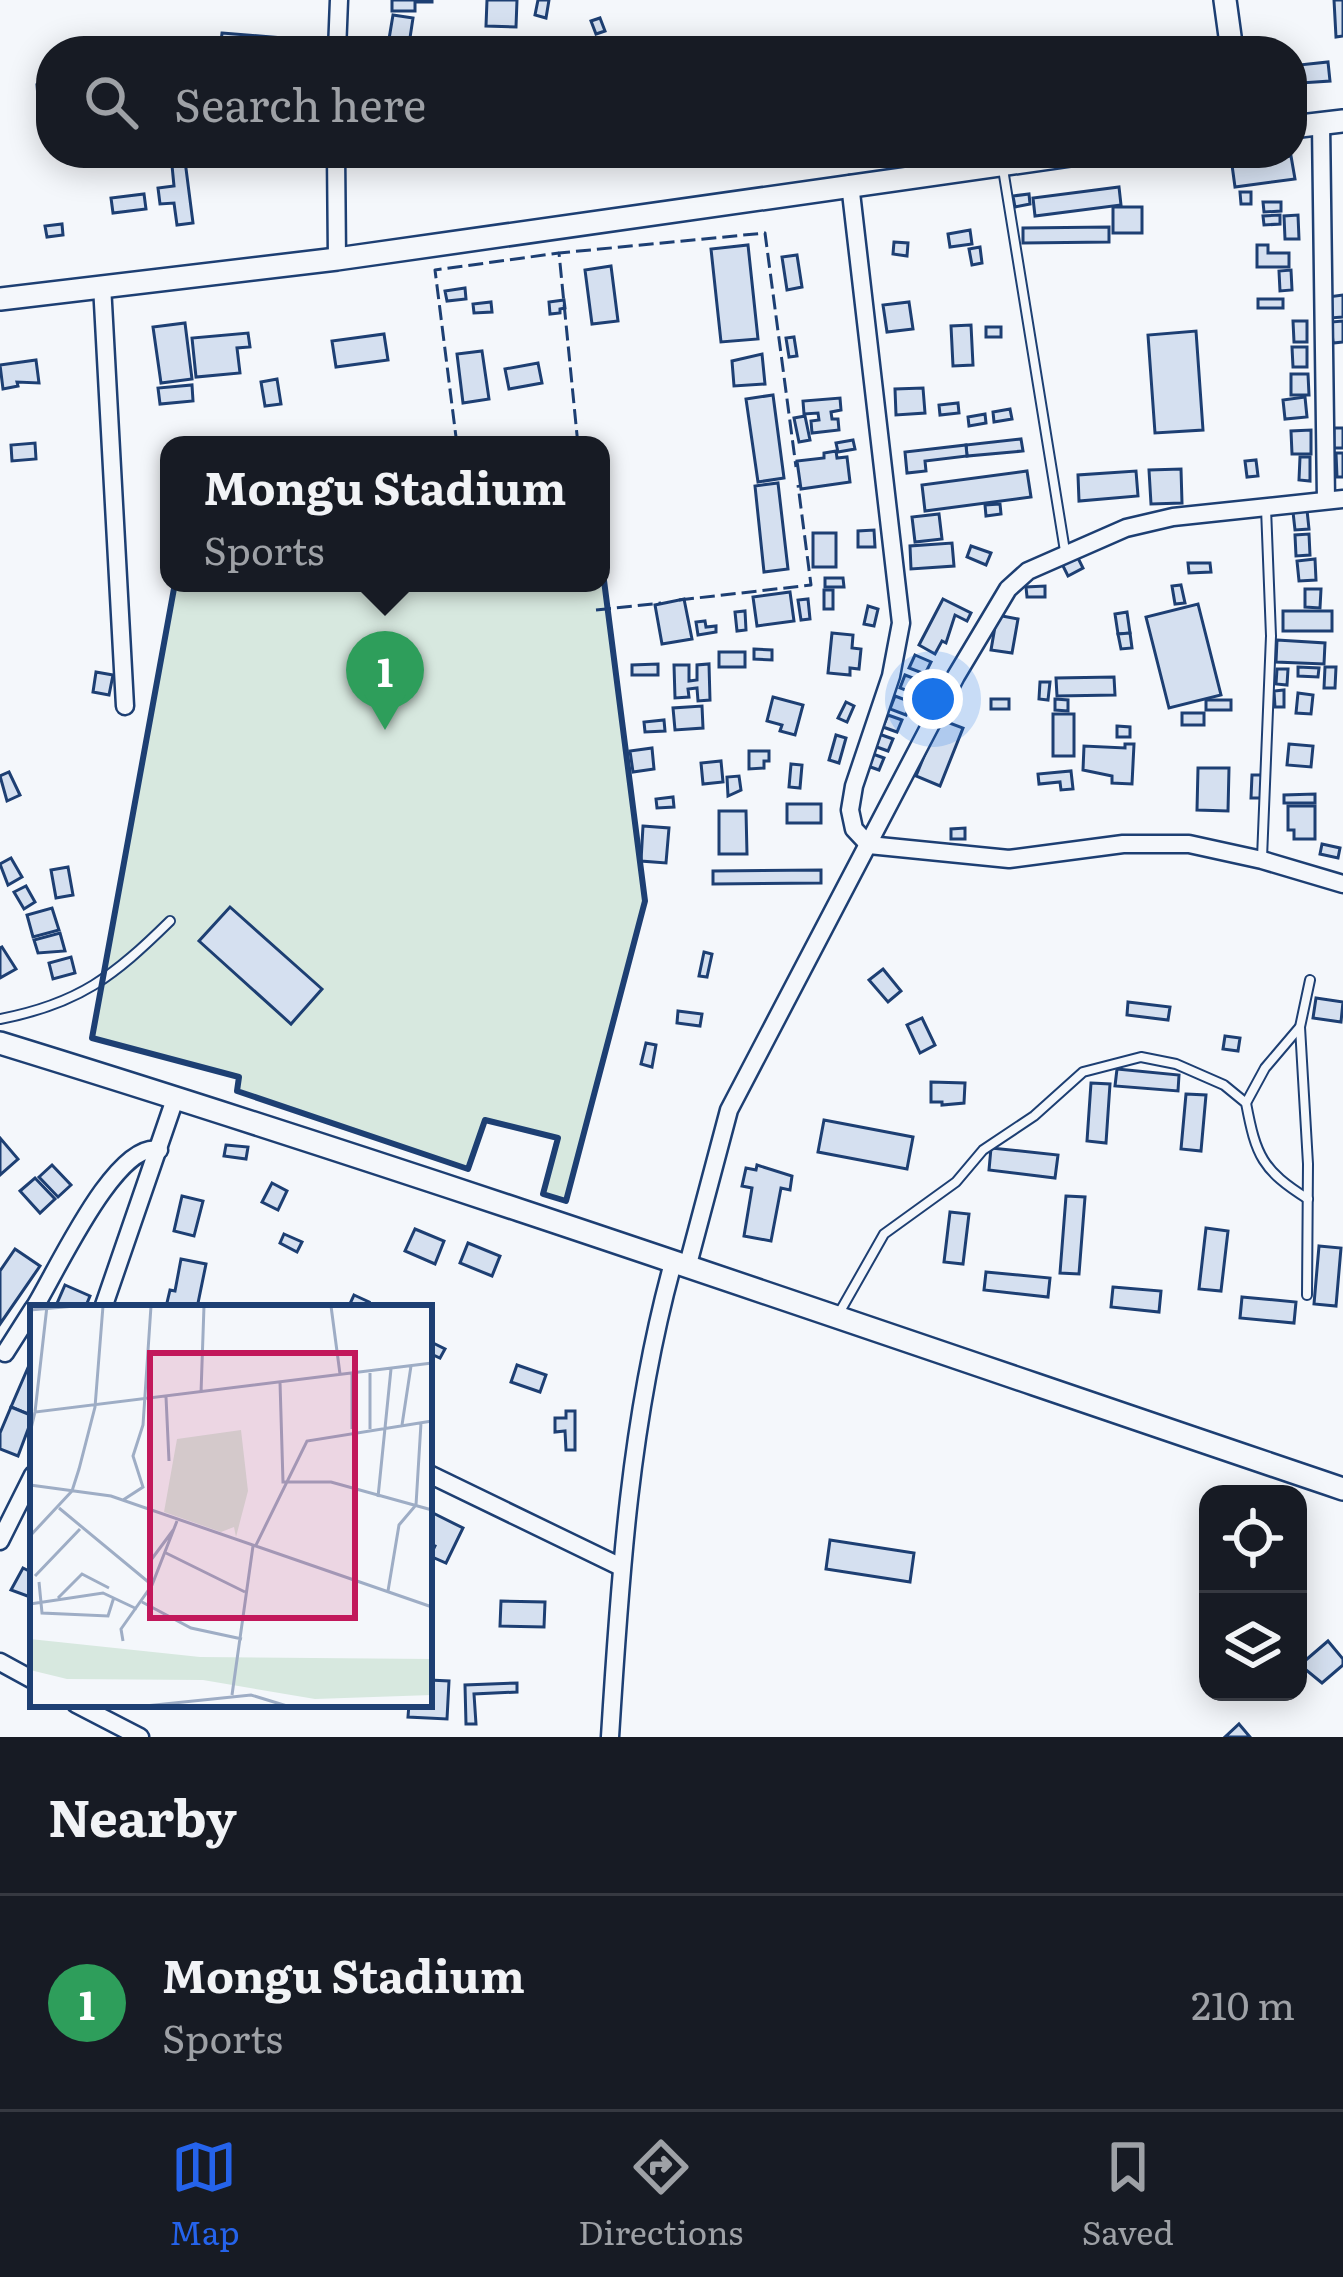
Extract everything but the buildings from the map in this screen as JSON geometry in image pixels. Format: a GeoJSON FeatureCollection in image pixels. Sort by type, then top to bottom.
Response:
{"type":"FeatureCollection","features":[{"type":"Feature","properties":{"kind":"street"},"geometry":{"type":"LineString","coordinates":[[338,36],[339,0]]}},
{"type":"Feature","properties":{"kind":"street"},"geometry":{"type":"LineString","coordinates":[[1225,0],[1230,36]]}},
{"type":"Feature","properties":{"kind":"street"},"geometry":{"type":"LineString","coordinates":[[610,1737],[628,1484],[644,1381],[729,1110],[956,676],[1008,589],[1028,572],[1065,553],[1126,528],[1173,517],[1335,500],[1332,123]]}},
{"type":"Feature","properties":{"kind":"street"},"geometry":{"type":"LineString","coordinates":[[336,168],[337,259]]}},
{"type":"Feature","properties":{"kind":"street"},"geometry":{"type":"LineString","coordinates":[[0,299],[337,259],[972,168]]}},
{"type":"Feature","properties":{"kind":"street"},"geometry":{"type":"LineString","coordinates":[[850,184],[901,623],[891,676],[854,786],[850,810],[854,829],[869,845],[1009,859],[1124,844],[1189,844],[1343,884]]}},
{"type":"Feature","properties":{"kind":"street"},"geometry":{"type":"LineString","coordinates":[[102,285],[125,706]]}},
{"type":"Feature","properties":{"kind":"street"},"geometry":{"type":"LineString","coordinates":[[0,1043],[837,1316],[1343,1489]]}},
{"type":"Feature","properties":{"kind":"street"},"geometry":{"type":"LineString","coordinates":[[104,1305],[176,1100]]}},
{"type":"Feature","properties":{"kind":"street"},"geometry":{"type":"LineString","coordinates":[[35,1305],[116,1173],[135,1153],[148,1147],[159,1150]]}},
{"type":"Feature","properties":{"kind":"street"},"geometry":{"type":"LineString","coordinates":[[5,1353],[30,1314]]}},
{"type":"Feature","properties":{"kind":"street"},"geometry":{"type":"LineString","coordinates":[[432,1475],[621,1567]]}},
{"type":"Feature","properties":{"kind":"street"},"geometry":{"type":"LineString","coordinates":[[0,1541],[7,1513],[30,1478]]}},
{"type":"Feature","properties":{"kind":"street"},"geometry":{"type":"LineString","coordinates":[[0,1662],[30,1678]]}},
{"type":"Feature","properties":{"kind":"street"},"geometry":{"type":"LineString","coordinates":[[82,1707],[140,1737]]}},
{"type":"Feature","properties":{"kind":"lane"},"geometry":{"type":"LineString","coordinates":[[1003,168],[1065,553]]}},
{"type":"Feature","properties":{"kind":"lane"},"geometry":{"type":"LineString","coordinates":[[1262,860],[1271,636],[1266,508]]}},
{"type":"Feature","properties":{"kind":"lane"},"geometry":{"type":"LineString","coordinates":[[0,1019],[48,1009],[100,984],[170,921]]}},
{"type":"Feature","properties":{"kind":"lane"},"geometry":{"type":"LineString","coordinates":[[1307,1295],[1300,1027],[1310,980]]}},
{"type":"Feature","properties":{"kind":"lane"},"geometry":{"type":"LineString","coordinates":[[1300,1027],[1265,1068],[1246,1102],[1254,1143],[1274,1178],[1308,1198]]}},
{"type":"Feature","properties":{"kind":"lane"},"geometry":{"type":"LineString","coordinates":[[837,1316],[884,1234],[956,1182],[983,1150],[1034,1116],[1083,1072],[1141,1057],[1192,1071],[1224,1085],[1246,1102]]}},
{"type":"Feature","properties":{"kind":"shaded area"},"geometry":{"type":"Polygon","coordinates":[[[173,592],[605,592],[645,901],[566,1201],[543,1194],[557,1137],[485,1120],[468,1169],[237,1091],[238,1076],[92,1038],[173,592]]]}},
{"type":"Feature","properties":{"kind":"fence"},"geometry":{"type":"LineString","coordinates":[[577,436],[559,253],[765,233],[796,467]]}},
{"type":"Feature","properties":{"kind":"fence"},"geometry":{"type":"LineString","coordinates":[[456,436],[435,270],[559,253]]}},
{"type":"Feature","properties":{"kind":"fence"},"geometry":{"type":"LineString","coordinates":[[679,600],[811,585],[798,485]]}},
{"type":"Feature","properties":{"kind":"fence"},"geometry":{"type":"LineString","coordinates":[[596,610],[661,603]]}},
{"type":"Feature","properties":{"kind":"wall"},"geometry":{"type":"LineString","coordinates":[[173,592],[92,1038],[239,1077],[237,1091],[468,1169],[485,1120],[558,1138],[543,1194],[566,1201],[645,901],[605,592]]}},
{"type":"Feature","properties":{"kind":"place","name":"Mongu Stadium"},"geometry":{"type":"Point","coordinates":[385,730]}}]}
